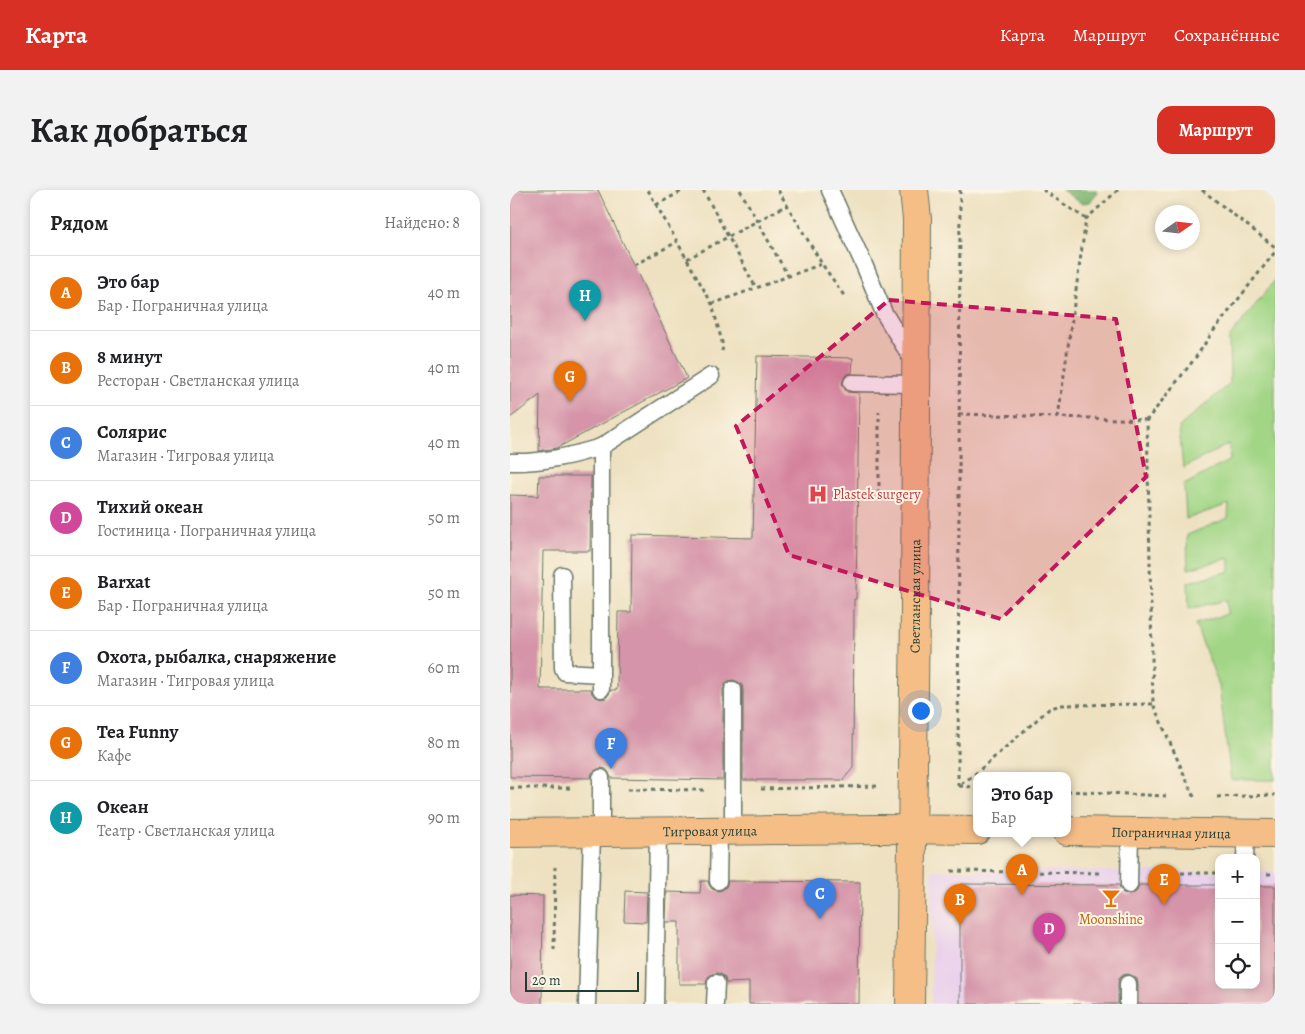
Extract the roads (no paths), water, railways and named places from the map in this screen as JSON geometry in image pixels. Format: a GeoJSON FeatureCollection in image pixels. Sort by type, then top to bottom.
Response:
{"type":"FeatureCollection","features":[{"type":"Feature","properties":{"kind":"main road","name":"Светланская улица"},"geometry":{"type":"LineString","coordinates":[[910,1004],[917,220],[914,190]]}},
{"type":"Feature","properties":{"kind":"main road"},"geometry":{"type":"LineString","coordinates":[[911,829],[973,830]]}},
{"type":"Feature","properties":{"kind":"main road","name":"Тигровая улица"},"geometry":{"type":"LineString","coordinates":[[510,833],[911,829]]}},
{"type":"Feature","properties":{"kind":"main road","name":"Пограничная улица"},"geometry":{"type":"LineString","coordinates":[[1071,831],[1130,832],[1246,846],[1275,834]]}},
{"type":"Feature","properties":{"kind":"lane"},"geometry":{"type":"LineString","coordinates":[[830,190],[884,313],[916,375],[880,382],[852,383]]}},
{"type":"Feature","properties":{"kind":"lane"},"geometry":{"type":"LineString","coordinates":[[510,462],[547,460],[601,447],[711,376]]}},
{"type":"Feature","properties":{"kind":"lane"},"geometry":{"type":"LineString","coordinates":[[562,575],[563,668],[565,672],[601,682],[601,447]]}},
{"type":"Feature","properties":{"kind":"lane"},"geometry":{"type":"LineString","coordinates":[[718,881],[733,790],[733,690]]}},
{"type":"Feature","properties":{"kind":"lane"},"geometry":{"type":"LineString","coordinates":[[587,1004],[601,783]]}},
{"type":"Feature","properties":{"kind":"lane"},"geometry":{"type":"LineString","coordinates":[[655,1004],[658,832]]}},
{"type":"Feature","properties":{"kind":"lane"},"geometry":{"type":"LineString","coordinates":[[1129,885],[1130,832]]}},
{"type":"Feature","properties":{"kind":"lane"},"geometry":{"type":"LineString","coordinates":[[715,1004],[716,984]]}},
{"type":"Feature","properties":{"kind":"lane"},"geometry":{"type":"LineString","coordinates":[[1128,984],[1128,1004]]}},
{"type":"Feature","properties":{"kind":"lane"},"geometry":{"type":"LineString","coordinates":[[576,1004],[588,985]]}},
{"type":"Feature","properties":{"kind":"place","name":"Океан"},"geometry":{"type":"Point","coordinates":[585,321]}},
{"type":"Feature","properties":{"kind":"place","name":"Tea Funny"},"geometry":{"type":"Point","coordinates":[570,402]}},
{"type":"Feature","properties":{"kind":"place","name":"Plastek surgery"},"geometry":{"type":"Point","coordinates":[818,494]}},
{"type":"Feature","properties":{"kind":"place","name":"Охота, рыбалка, снаряжение"},"geometry":{"type":"Point","coordinates":[611,769]}},
{"type":"Feature","properties":{"kind":"place","name":"Это бар"},"geometry":{"type":"Point","coordinates":[1022,895]}},
{"type":"Feature","properties":{"kind":"place","name":"Moonshine"},"geometry":{"type":"Point","coordinates":[1111,898]}},
{"type":"Feature","properties":{"kind":"place","name":"Barxat"},"geometry":{"type":"Point","coordinates":[1164,905]}},
{"type":"Feature","properties":{"kind":"place","name":"Солярис"},"geometry":{"type":"Point","coordinates":[820,919]}},
{"type":"Feature","properties":{"kind":"place","name":"8 минут"},"geometry":{"type":"Point","coordinates":[960,925]}},
{"type":"Feature","properties":{"kind":"place","name":"Тихий океан"},"geometry":{"type":"Point","coordinates":[1049,954]}}]}
